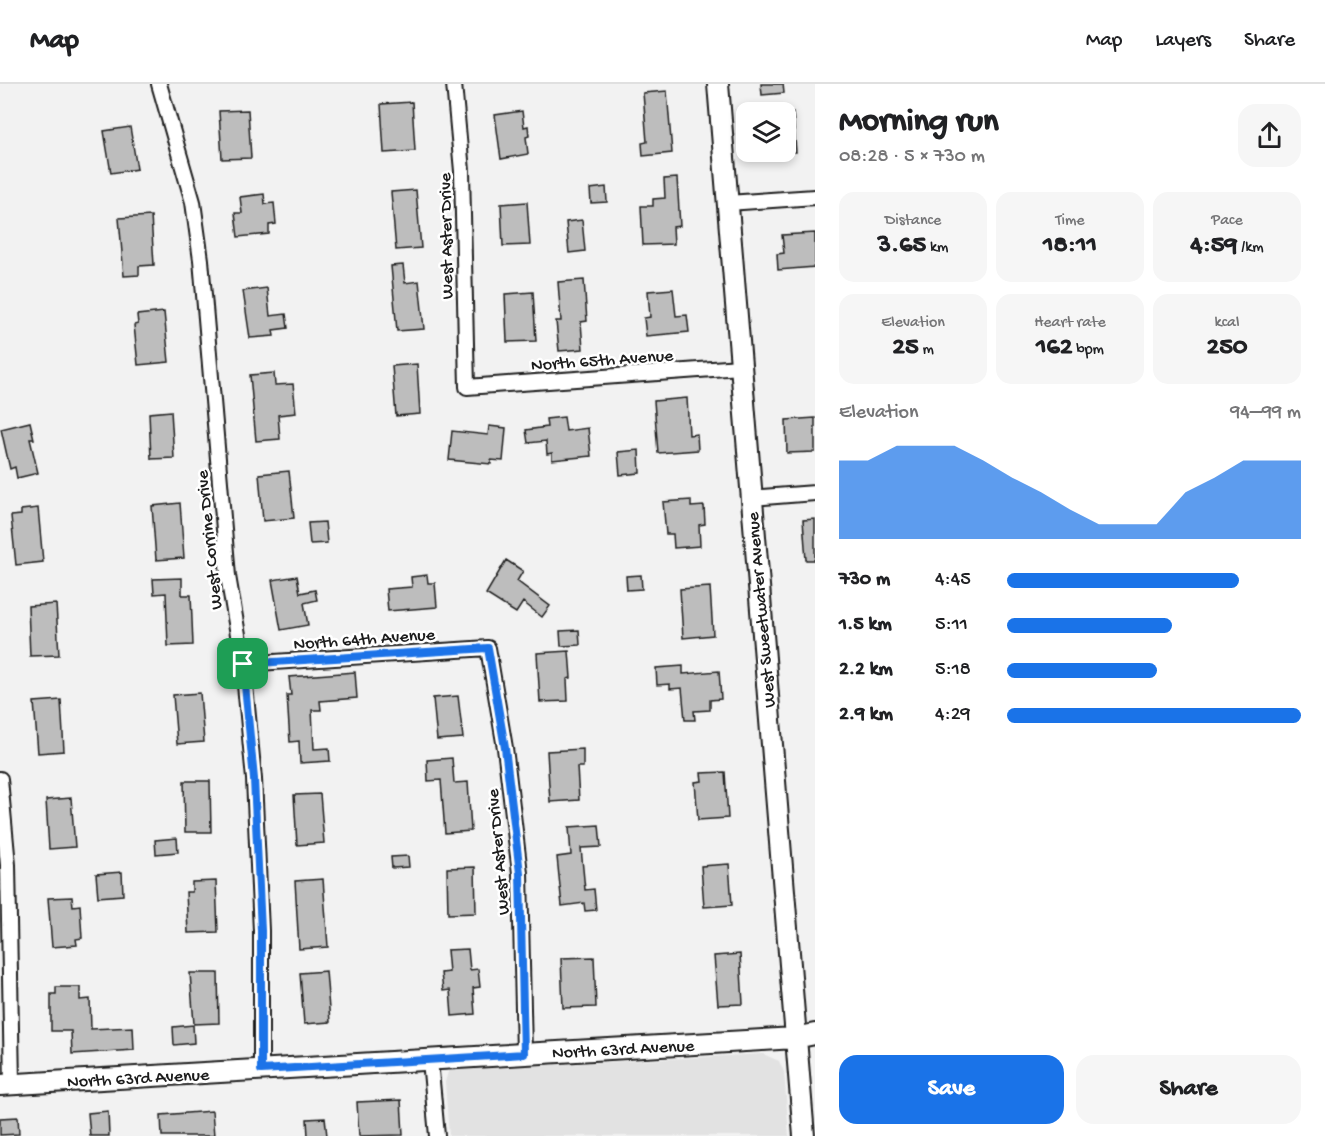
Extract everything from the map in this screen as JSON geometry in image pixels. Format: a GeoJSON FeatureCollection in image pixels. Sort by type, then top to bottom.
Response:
{"type":"FeatureCollection","features":[{"type":"Feature","properties":{"kind":"street","name":"West Corrine Drive"},"geometry":{"type":"LineString","coordinates":[[159,84],[193,202],[201,260],[228,576],[243,664],[255,791],[261,931],[261,1070]]}},
{"type":"Feature","properties":{"kind":"street","name":"West Aster Drive"},"geometry":{"type":"LineString","coordinates":[[454,84],[462,171],[467,387]]}},
{"type":"Feature","properties":{"kind":"street","name":"West Sweetwater Avenue"},"geometry":{"type":"LineString","coordinates":[[718,84],[750,498],[804,1136]]}},
{"type":"Feature","properties":{"kind":"street"},"geometry":{"type":"LineString","coordinates":[[728,203],[815,197]]}},
{"type":"Feature","properties":{"kind":"street","name":"North 65th Avenue"},"geometry":{"type":"LineString","coordinates":[[467,387],[740,367]]}},
{"type":"Feature","properties":{"kind":"street"},"geometry":{"type":"LineString","coordinates":[[750,498],[815,494]]}},
{"type":"Feature","properties":{"kind":"street","name":"North 64th Avenue"},"geometry":{"type":"LineString","coordinates":[[243,664],[488,648]]}},
{"type":"Feature","properties":{"kind":"street","name":"West Aster Drive"},"geometry":{"type":"LineString","coordinates":[[488,648],[505,748],[520,873],[524,1054]]}},
{"type":"Feature","properties":{"kind":"street"},"geometry":{"type":"LineString","coordinates":[[0,779],[8,865],[6,1085]]}},
{"type":"Feature","properties":{"kind":"street","name":"North 63rd Avenue"},"geometry":{"type":"LineString","coordinates":[[6,1085],[795,1038],[815,1034]]}},
{"type":"Feature","properties":{"kind":"street"},"geometry":{"type":"LineString","coordinates":[[430,1060],[437,1136]]}},
{"type":"Feature","properties":{"kind":"shaded area"},"geometry":{"type":"Polygon","coordinates":[[[763,1054],[779,1061],[784,1072],[789,1136],[449,1136],[445,1082],[448,1072],[453,1070],[763,1054]]]}},
{"type":"Feature","properties":{"kind":"building"},"geometry":{"type":"Polygon","coordinates":[[[761,84],[783,84],[784,93],[762,95],[761,84]]]}},
{"type":"Feature","properties":{"kind":"building"},"geometry":{"type":"Polygon","coordinates":[[[667,91],[672,153],[643,156],[642,143],[647,142],[643,93],[667,91]]]}},
{"type":"Feature","properties":{"kind":"building"},"geometry":{"type":"Polygon","coordinates":[[[412,102],[415,151],[384,153],[381,104],[412,102]]]}},
{"type":"Feature","properties":{"kind":"building"},"geometry":{"type":"Polygon","coordinates":[[[248,110],[251,158],[222,159],[219,111],[248,110]]]}},
{"type":"Feature","properties":{"kind":"building"},"geometry":{"type":"Polygon","coordinates":[[[522,111],[524,127],[528,126],[529,136],[526,137],[528,154],[501,159],[495,115],[522,111]]]}},
{"type":"Feature","properties":{"kind":"building"},"geometry":{"type":"Polygon","coordinates":[[[130,127],[137,169],[111,173],[104,131],[130,127]]]}},
{"type":"Feature","properties":{"kind":"building"},"geometry":{"type":"Polygon","coordinates":[[[677,178],[680,226],[673,227],[674,244],[643,245],[641,206],[653,206],[653,199],[665,198],[664,179],[677,178]]]}},
{"type":"Feature","properties":{"kind":"building"},"geometry":{"type":"Polygon","coordinates":[[[606,187],[607,202],[591,203],[590,189],[606,187]]]}},
{"type":"Feature","properties":{"kind":"building"},"geometry":{"type":"Polygon","coordinates":[[[416,190],[421,248],[396,250],[391,192],[416,190]]]}},
{"type":"Feature","properties":{"kind":"building"},"geometry":{"type":"Polygon","coordinates":[[[264,194],[265,204],[274,203],[276,224],[269,225],[269,234],[238,237],[235,213],[242,213],[240,197],[264,194]]]}},
{"type":"Feature","properties":{"kind":"building"},"geometry":{"type":"Polygon","coordinates":[[[527,202],[530,245],[503,246],[501,204],[527,202]]]}},
{"type":"Feature","properties":{"kind":"building"},"geometry":{"type":"Polygon","coordinates":[[[151,216],[154,265],[139,266],[139,275],[124,276],[119,218],[151,216]]]}},
{"type":"Feature","properties":{"kind":"building"},"geometry":{"type":"Polygon","coordinates":[[[582,220],[585,251],[569,253],[566,222],[582,220]]]}},
{"type":"Feature","properties":{"kind":"building"},"geometry":{"type":"Polygon","coordinates":[[[815,233],[815,267],[778,270],[777,254],[784,253],[782,235],[815,233]]]}},
{"type":"Feature","properties":{"kind":"building"},"geometry":{"type":"Polygon","coordinates":[[[403,265],[405,283],[419,281],[424,329],[397,331],[391,266],[403,265]]]}},
{"type":"Feature","properties":{"kind":"building"},"geometry":{"type":"Polygon","coordinates":[[[584,280],[587,321],[581,322],[583,349],[559,351],[556,321],[561,321],[558,282],[584,280]]]}},
{"type":"Feature","properties":{"kind":"building"},"geometry":{"type":"Polygon","coordinates":[[[267,288],[270,316],[286,314],[288,328],[273,330],[274,336],[250,338],[243,291],[267,288]]]}},
{"type":"Feature","properties":{"kind":"building"},"geometry":{"type":"Polygon","coordinates":[[[673,289],[676,316],[687,315],[689,332],[646,336],[644,318],[650,317],[648,291],[673,289]]]}},
{"type":"Feature","properties":{"kind":"building"},"geometry":{"type":"Polygon","coordinates":[[[533,292],[536,341],[507,342],[505,294],[533,292]]]}},
{"type":"Feature","properties":{"kind":"building"},"geometry":{"type":"Polygon","coordinates":[[[164,312],[169,362],[138,365],[134,325],[138,324],[137,315],[164,312]]]}},
{"type":"Feature","properties":{"kind":"building"},"geometry":{"type":"Polygon","coordinates":[[[417,364],[420,414],[396,416],[392,366],[417,364]]]}},
{"type":"Feature","properties":{"kind":"building"},"geometry":{"type":"Polygon","coordinates":[[[274,373],[275,385],[293,384],[296,413],[278,415],[280,439],[256,441],[250,375],[274,373]]]}},
{"type":"Feature","properties":{"kind":"building"},"geometry":{"type":"Polygon","coordinates":[[[687,398],[689,435],[697,434],[698,450],[658,453],[654,401],[687,398]]]}},
{"type":"Feature","properties":{"kind":"building"},"geometry":{"type":"Polygon","coordinates":[[[171,411],[174,458],[151,459],[149,413],[171,411]]]}},
{"type":"Feature","properties":{"kind":"building"},"geometry":{"type":"Polygon","coordinates":[[[564,417],[566,431],[588,428],[591,456],[552,460],[552,453],[547,454],[546,441],[528,443],[526,430],[547,427],[546,419],[564,417]]]}},
{"type":"Feature","properties":{"kind":"building"},"geometry":{"type":"Polygon","coordinates":[[[815,418],[815,452],[787,453],[786,420],[815,418]]]}},
{"type":"Feature","properties":{"kind":"building"},"geometry":{"type":"Polygon","coordinates":[[[30,422],[34,439],[30,439],[38,473],[17,478],[15,467],[10,469],[1,429],[30,422]]]}},
{"type":"Feature","properties":{"kind":"building"},"geometry":{"type":"Polygon","coordinates":[[[489,426],[506,428],[503,461],[491,460],[491,464],[449,460],[452,431],[488,435],[489,426]]]}},
{"type":"Feature","properties":{"kind":"building"},"geometry":{"type":"Polygon","coordinates":[[[639,450],[640,473],[620,475],[618,452],[639,450]]]}},
{"type":"Feature","properties":{"kind":"building"},"geometry":{"type":"Polygon","coordinates":[[[289,471],[294,518],[263,521],[259,474],[289,471]]]}},
{"type":"Feature","properties":{"kind":"building"},"geometry":{"type":"Polygon","coordinates":[[[691,500],[691,507],[704,506],[705,524],[699,525],[700,546],[674,548],[673,534],[666,534],[663,502],[691,500]]]}},
{"type":"Feature","properties":{"kind":"building"},"geometry":{"type":"Polygon","coordinates":[[[180,503],[184,558],[156,560],[152,506],[180,503]]]}},
{"type":"Feature","properties":{"kind":"building"},"geometry":{"type":"Polygon","coordinates":[[[38,508],[43,562],[16,565],[11,516],[21,515],[21,510],[38,508]]]}},
{"type":"Feature","properties":{"kind":"building"},"geometry":{"type":"Polygon","coordinates":[[[815,519],[815,560],[806,560],[803,520],[815,519]]]}},
{"type":"Feature","properties":{"kind":"building"},"geometry":{"type":"Polygon","coordinates":[[[325,522],[327,543],[310,544],[308,523],[325,522]]]}},
{"type":"Feature","properties":{"kind":"building"},"geometry":{"type":"Polygon","coordinates":[[[506,560],[523,571],[517,581],[550,606],[542,617],[523,602],[516,613],[486,594],[506,560]]]}},
{"type":"Feature","properties":{"kind":"building"},"geometry":{"type":"Polygon","coordinates":[[[427,575],[428,583],[435,583],[437,607],[388,611],[386,589],[412,587],[411,577],[427,575]]]}},
{"type":"Feature","properties":{"kind":"building"},"geometry":{"type":"Polygon","coordinates":[[[641,575],[642,589],[627,590],[626,576],[641,575]]]}},
{"type":"Feature","properties":{"kind":"building"},"geometry":{"type":"Polygon","coordinates":[[[297,576],[300,593],[315,590],[317,600],[304,603],[308,625],[281,630],[272,580],[297,576]]]}},
{"type":"Feature","properties":{"kind":"building"},"geometry":{"type":"Polygon","coordinates":[[[182,578],[182,595],[191,595],[193,645],[168,646],[166,593],[154,594],[153,579],[182,578]]]}},
{"type":"Feature","properties":{"kind":"building"},"geometry":{"type":"Polygon","coordinates":[[[710,587],[713,635],[683,638],[680,589],[710,587]]]}},
{"type":"Feature","properties":{"kind":"building"},"geometry":{"type":"Polygon","coordinates":[[[56,604],[59,655],[30,656],[28,606],[56,604]]]}},
{"type":"Feature","properties":{"kind":"building"},"geometry":{"type":"Polygon","coordinates":[[[579,630],[580,645],[561,646],[560,631],[579,630]]]}},
{"type":"Feature","properties":{"kind":"building"},"geometry":{"type":"Polygon","coordinates":[[[569,651],[571,678],[567,679],[568,701],[540,702],[537,653],[569,651]]]}},
{"type":"Feature","properties":{"kind":"building"},"geometry":{"type":"Polygon","coordinates":[[[683,666],[683,674],[719,671],[721,699],[710,700],[710,710],[694,711],[695,720],[685,720],[682,688],[670,689],[670,684],[657,685],[656,668],[683,666]]]}},
{"type":"Feature","properties":{"kind":"building"},"geometry":{"type":"Polygon","coordinates":[[[355,672],[357,698],[320,701],[321,710],[312,710],[314,749],[329,748],[330,761],[300,763],[299,741],[290,742],[287,695],[291,695],[289,677],[355,672]]]}},
{"type":"Feature","properties":{"kind":"building"},"geometry":{"type":"Polygon","coordinates":[[[200,693],[204,742],[177,744],[173,695],[200,693]]]}},
{"type":"Feature","properties":{"kind":"building"},"geometry":{"type":"Polygon","coordinates":[[[458,696],[463,738],[437,740],[433,698],[458,696]]]}},
{"type":"Feature","properties":{"kind":"building"},"geometry":{"type":"Polygon","coordinates":[[[61,700],[64,751],[38,753],[34,702],[61,700]]]}},
{"type":"Feature","properties":{"kind":"building"},"geometry":{"type":"Polygon","coordinates":[[[583,749],[583,767],[577,767],[579,800],[550,802],[547,751],[583,749]]]}},
{"type":"Feature","properties":{"kind":"building"},"geometry":{"type":"Polygon","coordinates":[[[452,758],[454,783],[468,782],[471,831],[445,833],[441,780],[428,781],[427,760],[452,758]]]}},
{"type":"Feature","properties":{"kind":"building"},"geometry":{"type":"Polygon","coordinates":[[[725,772],[728,818],[698,820],[695,782],[702,781],[701,773],[725,772]]]}},
{"type":"Feature","properties":{"kind":"building"},"geometry":{"type":"Polygon","coordinates":[[[184,781],[210,781],[211,832],[185,832],[184,781]]]}},
{"type":"Feature","properties":{"kind":"building"},"geometry":{"type":"Polygon","coordinates":[[[320,794],[324,843],[297,845],[294,795],[320,794]]]}},
{"type":"Feature","properties":{"kind":"building"},"geometry":{"type":"Polygon","coordinates":[[[71,798],[75,847],[49,849],[46,800],[71,798]]]}},
{"type":"Feature","properties":{"kind":"building"},"geometry":{"type":"Polygon","coordinates":[[[599,825],[601,847],[581,848],[585,890],[594,889],[596,910],[585,911],[584,903],[562,906],[557,857],[571,855],[569,827],[599,825]]]}},
{"type":"Feature","properties":{"kind":"building"},"geometry":{"type":"Polygon","coordinates":[[[177,838],[178,852],[156,854],[155,840],[177,838]]]}},
{"type":"Feature","properties":{"kind":"building"},"geometry":{"type":"Polygon","coordinates":[[[408,856],[409,867],[392,868],[391,857],[408,856]]]}},
{"type":"Feature","properties":{"kind":"building"},"geometry":{"type":"Polygon","coordinates":[[[729,864],[732,905],[704,907],[701,866],[729,864]]]}},
{"type":"Feature","properties":{"kind":"building"},"geometry":{"type":"Polygon","coordinates":[[[475,867],[476,913],[448,914],[447,868],[475,867]]]}},
{"type":"Feature","properties":{"kind":"building"},"geometry":{"type":"Polygon","coordinates":[[[122,872],[123,895],[98,897],[96,874],[122,872]]]}},
{"type":"Feature","properties":{"kind":"building"},"geometry":{"type":"Polygon","coordinates":[[[323,879],[328,947],[299,949],[295,881],[323,879]]]}},
{"type":"Feature","properties":{"kind":"building"},"geometry":{"type":"Polygon","coordinates":[[[216,881],[218,932],[188,933],[186,892],[192,892],[192,882],[216,881]]]}},
{"type":"Feature","properties":{"kind":"building"},"geometry":{"type":"Polygon","coordinates":[[[72,897],[73,906],[80,905],[82,938],[76,939],[77,945],[52,947],[48,898],[72,897]]]}},
{"type":"Feature","properties":{"kind":"building"},"geometry":{"type":"Polygon","coordinates":[[[468,949],[470,970],[478,969],[480,987],[473,988],[475,1014],[452,1016],[450,990],[443,991],[441,973],[449,972],[447,950],[468,949]]]}},
{"type":"Feature","properties":{"kind":"building"},"geometry":{"type":"Polygon","coordinates":[[[740,954],[743,1004],[718,1005],[714,956],[740,954]]]}},
{"type":"Feature","properties":{"kind":"building"},"geometry":{"type":"Polygon","coordinates":[[[594,957],[596,1007],[563,1008],[561,958],[594,957]]]}},
{"type":"Feature","properties":{"kind":"building"},"geometry":{"type":"Polygon","coordinates":[[[326,971],[330,1022],[304,1024],[300,973],[326,971]]]}},
{"type":"Feature","properties":{"kind":"building"},"geometry":{"type":"Polygon","coordinates":[[[190,973],[218,973],[219,1023],[194,1024],[190,973]]]}},
{"type":"Feature","properties":{"kind":"building"},"geometry":{"type":"Polygon","coordinates":[[[56,987],[80,987],[80,1000],[90,999],[91,1029],[133,1027],[134,1050],[72,1054],[71,1031],[51,1031],[51,994],[56,994],[56,987]]]}},
{"type":"Feature","properties":{"kind":"building"},"geometry":{"type":"Polygon","coordinates":[[[193,1025],[194,1043],[174,1045],[173,1027],[193,1025]]]}},
{"type":"Feature","properties":{"kind":"building"},"geometry":{"type":"Polygon","coordinates":[[[401,1100],[403,1135],[359,1136],[357,1102],[401,1100]]]}},
{"type":"Feature","properties":{"kind":"building"},"geometry":{"type":"Polygon","coordinates":[[[108,1111],[109,1136],[90,1136],[88,1113],[108,1111]]]}},
{"type":"Feature","properties":{"kind":"building"},"geometry":{"type":"Polygon","coordinates":[[[212,1111],[214,1136],[162,1136],[161,1115],[212,1111]]]}},
{"type":"Feature","properties":{"kind":"building"},"geometry":{"type":"Polygon","coordinates":[[[18,1117],[19,1134],[0,1135],[0,1118],[18,1117]]]}},
{"type":"Feature","properties":{"kind":"building"},"geometry":{"type":"Polygon","coordinates":[[[325,1118],[327,1136],[308,1136],[307,1119],[325,1118]]]}},
{"type":"Feature","properties":{"kind":"route"},"geometry":{"type":"LineString","coordinates":[[488,648],[505,748],[520,873],[524,1054],[261,1070],[259,1049],[261,931],[254,779],[243,664],[488,648]]}}]}
